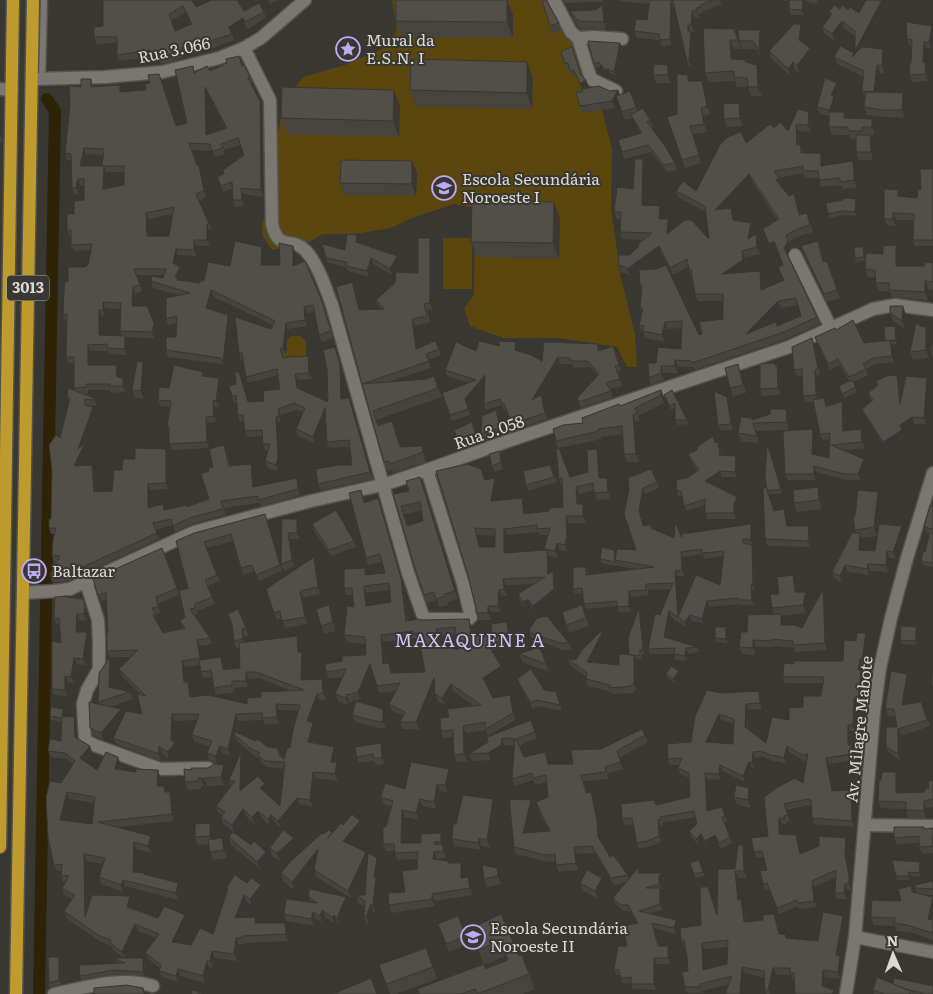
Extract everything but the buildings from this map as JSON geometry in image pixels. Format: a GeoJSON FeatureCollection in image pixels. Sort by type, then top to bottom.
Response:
{"type":"FeatureCollection","features":[{"type":"Feature","properties":{"kind":"main road","name":"3013"},"geometry":{"type":"LineString","coordinates":[[2,622],[5,584],[3,449],[6,89],[13,0]]}},
{"type":"Feature","properties":{"kind":"main road","name":"3013"},"geometry":{"type":"LineString","coordinates":[[23,593],[37,79],[33,0]]}},
{"type":"Feature","properties":{"kind":"main road"},"geometry":{"type":"LineString","coordinates":[[16,994],[23,593]]}},
{"type":"Feature","properties":{"kind":"main road"},"geometry":{"type":"LineString","coordinates":[[0,847],[2,622]]}},
{"type":"Feature","properties":{"kind":"street","name":"Rua 3.066"},"geometry":{"type":"LineString","coordinates":[[37,79],[105,77],[162,72],[219,58],[244,48],[261,38],[305,0]]}},
{"type":"Feature","properties":{"kind":"street"},"geometry":{"type":"LineString","coordinates":[[561,7],[571,32],[578,38],[591,78],[616,91]]}},
{"type":"Feature","properties":{"kind":"street"},"geometry":{"type":"LineString","coordinates":[[578,38],[622,39]]}},
{"type":"Feature","properties":{"kind":"street"},"geometry":{"type":"LineString","coordinates":[[244,48],[270,100],[272,224],[274,234],[281,242],[296,244],[302,247],[311,258],[322,278],[332,305],[408,574],[423,616],[434,619],[469,619],[471,617],[463,584],[427,470]]}},
{"type":"Feature","properties":{"kind":"street"},"geometry":{"type":"LineString","coordinates":[[795,255],[831,328]]}},
{"type":"Feature","properties":{"kind":"street","name":"Rua 3.058"},"geometry":{"type":"LineString","coordinates":[[23,593],[54,592],[70,589],[194,532],[383,484],[427,470],[772,353],[873,309],[895,305],[933,310]]}},
{"type":"Feature","properties":{"kind":"street","name":"Av. Milagre Mabote"},"geometry":{"type":"LineString","coordinates":[[846,994],[855,937],[874,712],[880,668],[907,558],[932,475]]}},
{"type":"Feature","properties":{"kind":"street"},"geometry":{"type":"LineString","coordinates":[[86,582],[98,620],[99,669],[87,690],[83,704],[85,740],[160,769],[210,768]]}},
{"type":"Feature","properties":{"kind":"street"},"geometry":{"type":"LineString","coordinates":[[865,825],[933,826]]}},
{"type":"Feature","properties":{"kind":"street"},"geometry":{"type":"LineString","coordinates":[[855,937],[933,952]]}},
{"type":"Feature","properties":{"kind":"street"},"geometry":{"type":"LineString","coordinates":[[54,994],[121,981],[140,982],[153,986]]}},
{"type":"Feature","properties":{"kind":"lane"},"geometry":{"type":"LineString","coordinates":[[37,79],[44,0]]}},
{"type":"Feature","properties":{"kind":"shaded area","name":"Escola Secundária Noroeste I"},"geometry":{"type":"Polygon","coordinates":[[[392,0],[557,0],[596,87],[612,149],[611,207],[620,274],[635,334],[637,367],[627,367],[617,347],[559,338],[503,338],[470,326],[464,309],[474,294],[475,208],[454,204],[412,218],[391,228],[354,234],[323,234],[307,243],[272,250],[263,237],[262,223],[275,198],[275,147],[284,103],[303,77],[345,65],[391,45],[397,28],[392,0]]]}},
{"type":"Feature","properties":{"kind":"shaded area"},"geometry":{"type":"Polygon","coordinates":[[[443,238],[472,238],[472,289],[443,289],[443,238]]]}},
{"type":"Feature","properties":{"kind":"shaded area"},"geometry":{"type":"Polygon","coordinates":[[[292,336],[300,336],[306,341],[306,354],[302,358],[285,360],[282,357],[287,339],[292,336]]]}},
{"type":"Feature","properties":{"kind":"waterway"},"geometry":{"type":"LineString","coordinates":[[39,994],[55,111],[47,99]]}},
{"type":"Feature","properties":{"kind":"place","name":"Mural da E.S.N. I"},"geometry":{"type":"Point","coordinates":[348,49]}},
{"type":"Feature","properties":{"kind":"place","name":"Escola Secundária Noroeste I"},"geometry":{"type":"Point","coordinates":[444,188]}},
{"type":"Feature","properties":{"kind":"place","name":"Baltazar"},"geometry":{"type":"Point","coordinates":[34,571]}},
{"type":"Feature","properties":{"kind":"place","name":"Escola Secundária Noroeste II"},"geometry":{"type":"Point","coordinates":[473,937]}},
{"type":"Feature","properties":{"kind":"district","name":"MAXAQUENE A"},"geometry":{"type":"Point","coordinates":[470,641]}}]}
